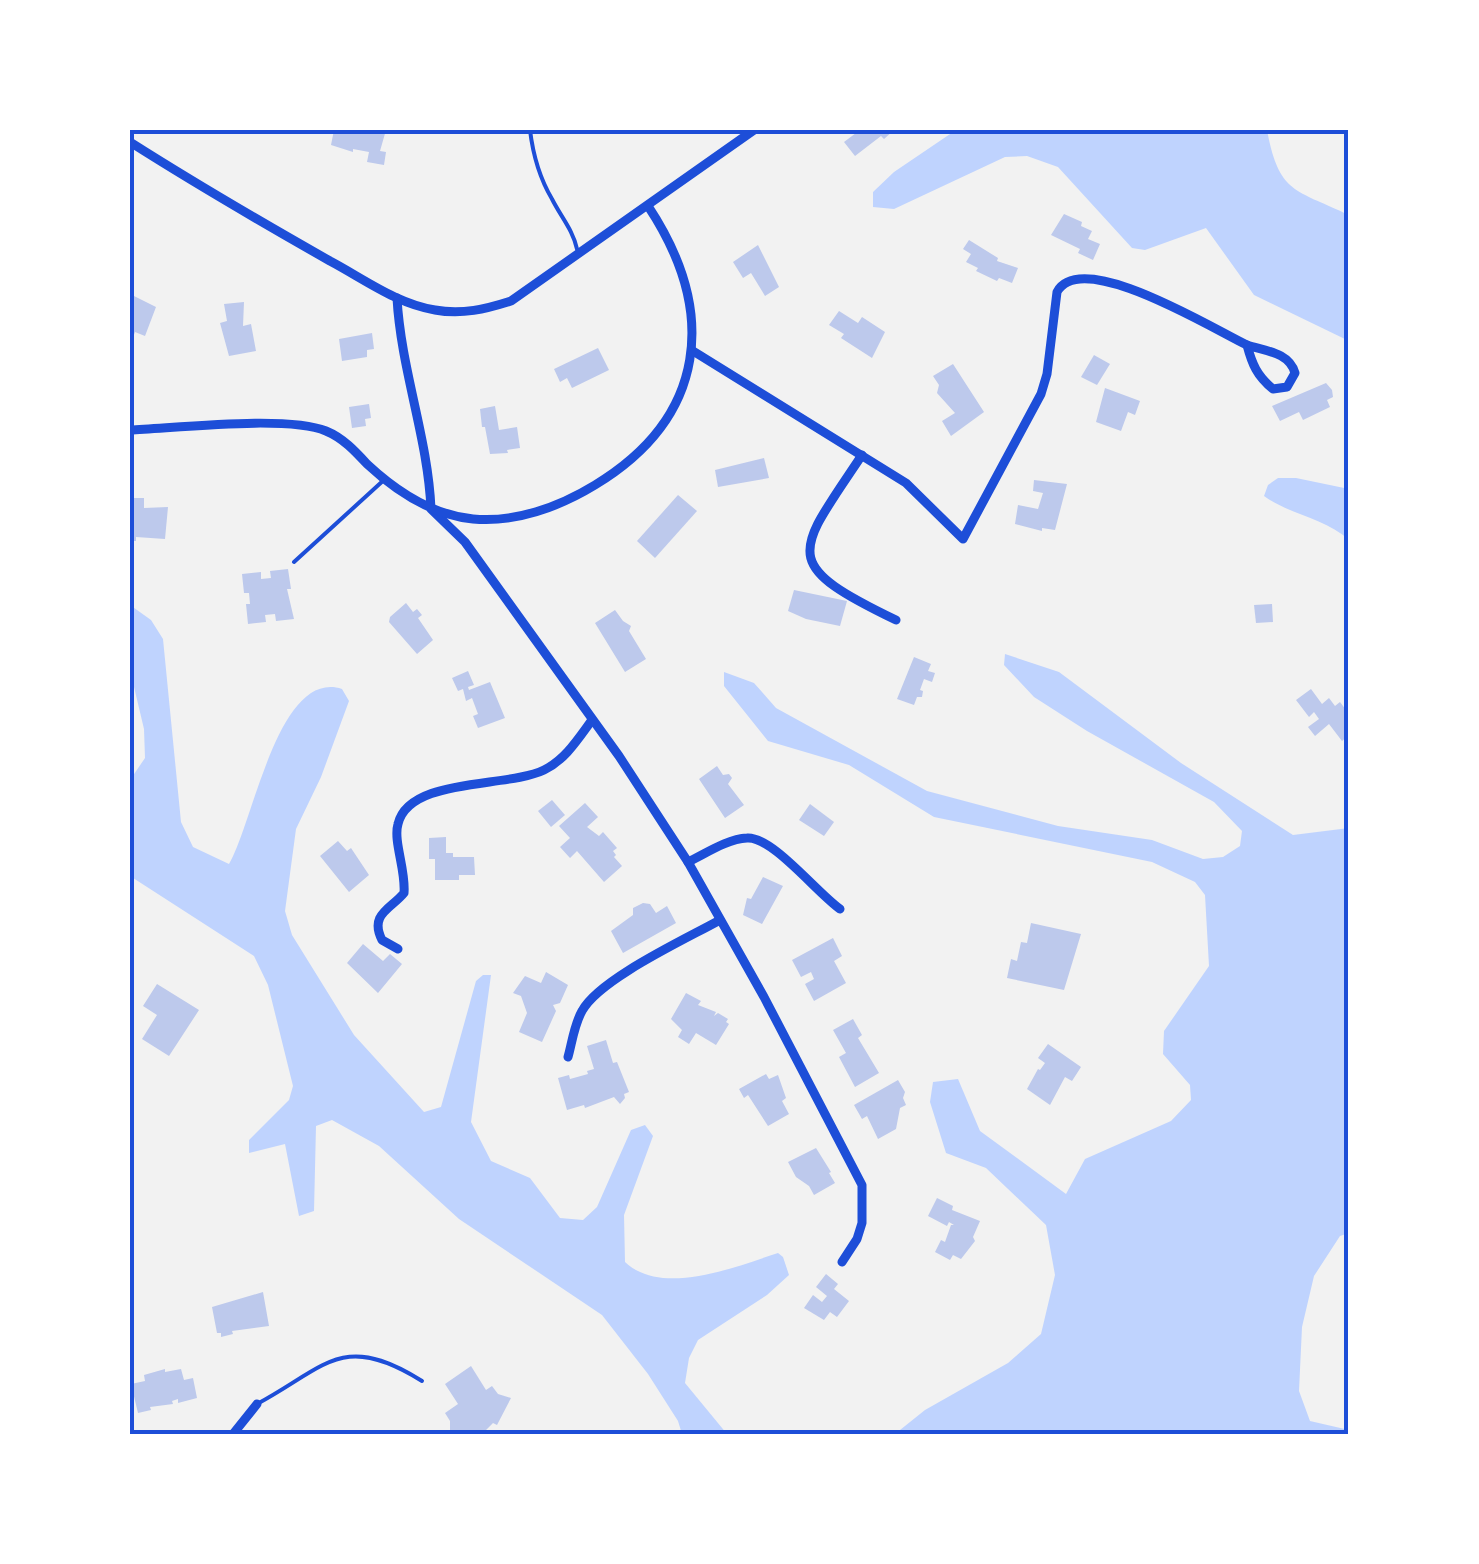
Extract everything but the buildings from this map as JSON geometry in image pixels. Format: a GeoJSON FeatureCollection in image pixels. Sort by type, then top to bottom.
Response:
{"type":"FeatureCollection","features":[{"type":"Feature","properties":{"kind":"street"},"geometry":{"type":"LineString","coordinates":[[130,142],[205,190],[397,298],[436,310],[481,310],[511,302],[754,130]]}},
{"type":"Feature","properties":{"kind":"street"},"geometry":{"type":"LineString","coordinates":[[431,510],[476,520],[519,516],[578,495],[633,458],[666,422],[684,387],[693,350],[692,310],[672,248],[648,206]]}},
{"type":"Feature","properties":{"kind":"street"},"geometry":{"type":"LineString","coordinates":[[693,350],[906,483],[963,539],[1041,394],[1061,284],[1069,279],[1084,279],[1128,288],[1176,307],[1247,344],[1275,352],[1289,361],[1295,373],[1286,387],[1273,389],[1262,380],[1253,367],[1247,344]]}},
{"type":"Feature","properties":{"kind":"street"},"geometry":{"type":"LineString","coordinates":[[397,298],[427,463],[431,510]]}},
{"type":"Feature","properties":{"kind":"street"},"geometry":{"type":"LineString","coordinates":[[130,430],[295,424],[328,431],[344,440],[385,479],[431,510],[465,542],[639,786],[688,862],[854,1166],[862,1185],[862,1223],[842,1262]]}},
{"type":"Feature","properties":{"kind":"street"},"geometry":{"type":"LineString","coordinates":[[862,455],[812,529],[809,554],[834,589],[896,620]]}},
{"type":"Feature","properties":{"kind":"street"},"geometry":{"type":"LineString","coordinates":[[398,948],[382,940],[378,923],[380,914],[404,892],[403,858],[396,838],[407,806],[425,795],[544,771],[570,749],[592,720]]}},
{"type":"Feature","properties":{"kind":"street"},"geometry":{"type":"LineString","coordinates":[[688,862],[741,838],[760,839],[840,909]]}},
{"type":"Feature","properties":{"kind":"street"},"geometry":{"type":"LineString","coordinates":[[568,1058],[580,1014],[595,994],[720,920]]}},
{"type":"Feature","properties":{"kind":"street"},"geometry":{"type":"LineString","coordinates":[[233,1434],[257,1404]]}},
{"type":"Feature","properties":{"kind":"lane"},"geometry":{"type":"LineString","coordinates":[[530,130],[535,162],[554,204],[568,223],[578,254]]}},
{"type":"Feature","properties":{"kind":"lane"},"geometry":{"type":"LineString","coordinates":[[294,562],[385,479]]}},
{"type":"Feature","properties":{"kind":"lane"},"geometry":{"type":"LineString","coordinates":[[257,1404],[296,1383],[328,1359],[356,1355],[398,1366],[422,1380]]}},
{"type":"Feature","properties":{"kind":"water"},"geometry":{"type":"Polygon","coordinates":[[[956,130],[1142,133],[1267,130],[1277,167],[1292,187],[1349,215],[1349,341],[1254,295],[1206,228],[1145,250],[1132,248],[1058,167],[1027,156],[1005,157],[894,209],[873,207],[873,192],[894,172],[956,130]]]}},
{"type":"Feature","properties":{"kind":"water"},"geometry":{"type":"Polygon","coordinates":[[[1278,478],[1349,489],[1349,540],[1264,496],[1268,485],[1278,478]]]}},
{"type":"Feature","properties":{"kind":"water"},"geometry":{"type":"Polygon","coordinates":[[[130,605],[151,620],[163,639],[181,822],[193,847],[229,864],[284,725],[301,702],[320,689],[342,689],[349,701],[321,777],[296,829],[285,911],[292,935],[354,1035],[424,1112],[441,1107],[476,981],[491,975],[471,1122],[491,1161],[530,1178],[560,1218],[583,1220],[597,1207],[631,1130],[645,1125],[653,1136],[624,1215],[625,1262],[640,1272],[678,1278],[720,1271],[778,1253],[783,1257],[789,1275],[767,1295],[698,1340],[689,1358],[685,1383],[727,1434],[682,1434],[648,1374],[602,1315],[459,1219],[379,1146],[332,1120],[316,1126],[314,1211],[299,1216],[285,1144],[249,1153],[249,1140],[289,1100],[293,1086],[268,985],[254,956],[130,876],[130,780],[145,758],[144,729],[130,670],[130,605]]]}},
{"type":"Feature","properties":{"kind":"water"},"geometry":{"type":"Polygon","coordinates":[[[1005,654],[1059,672],[1181,763],[1293,835],[1349,828],[1349,1233],[1340,1236],[1314,1276],[1302,1327],[1299,1391],[1310,1421],[1349,1430],[1349,1434],[895,1434],[925,1410],[1008,1363],[1041,1334],[1055,1275],[1046,1225],[986,1168],[946,1153],[930,1102],[933,1082],[958,1079],[980,1131],[1066,1194],[1085,1159],[1171,1121],[1191,1100],[1190,1085],[1163,1054],[1164,1031],[1209,966],[1205,895],[1195,882],[1152,862],[934,817],[849,765],[768,741],[724,686],[724,672],[754,683],[776,708],[927,791],[1058,826],[1152,840],[1203,859],[1223,857],[1240,846],[1242,831],[1214,802],[1034,697],[1004,665],[1005,654]]]}}]}
